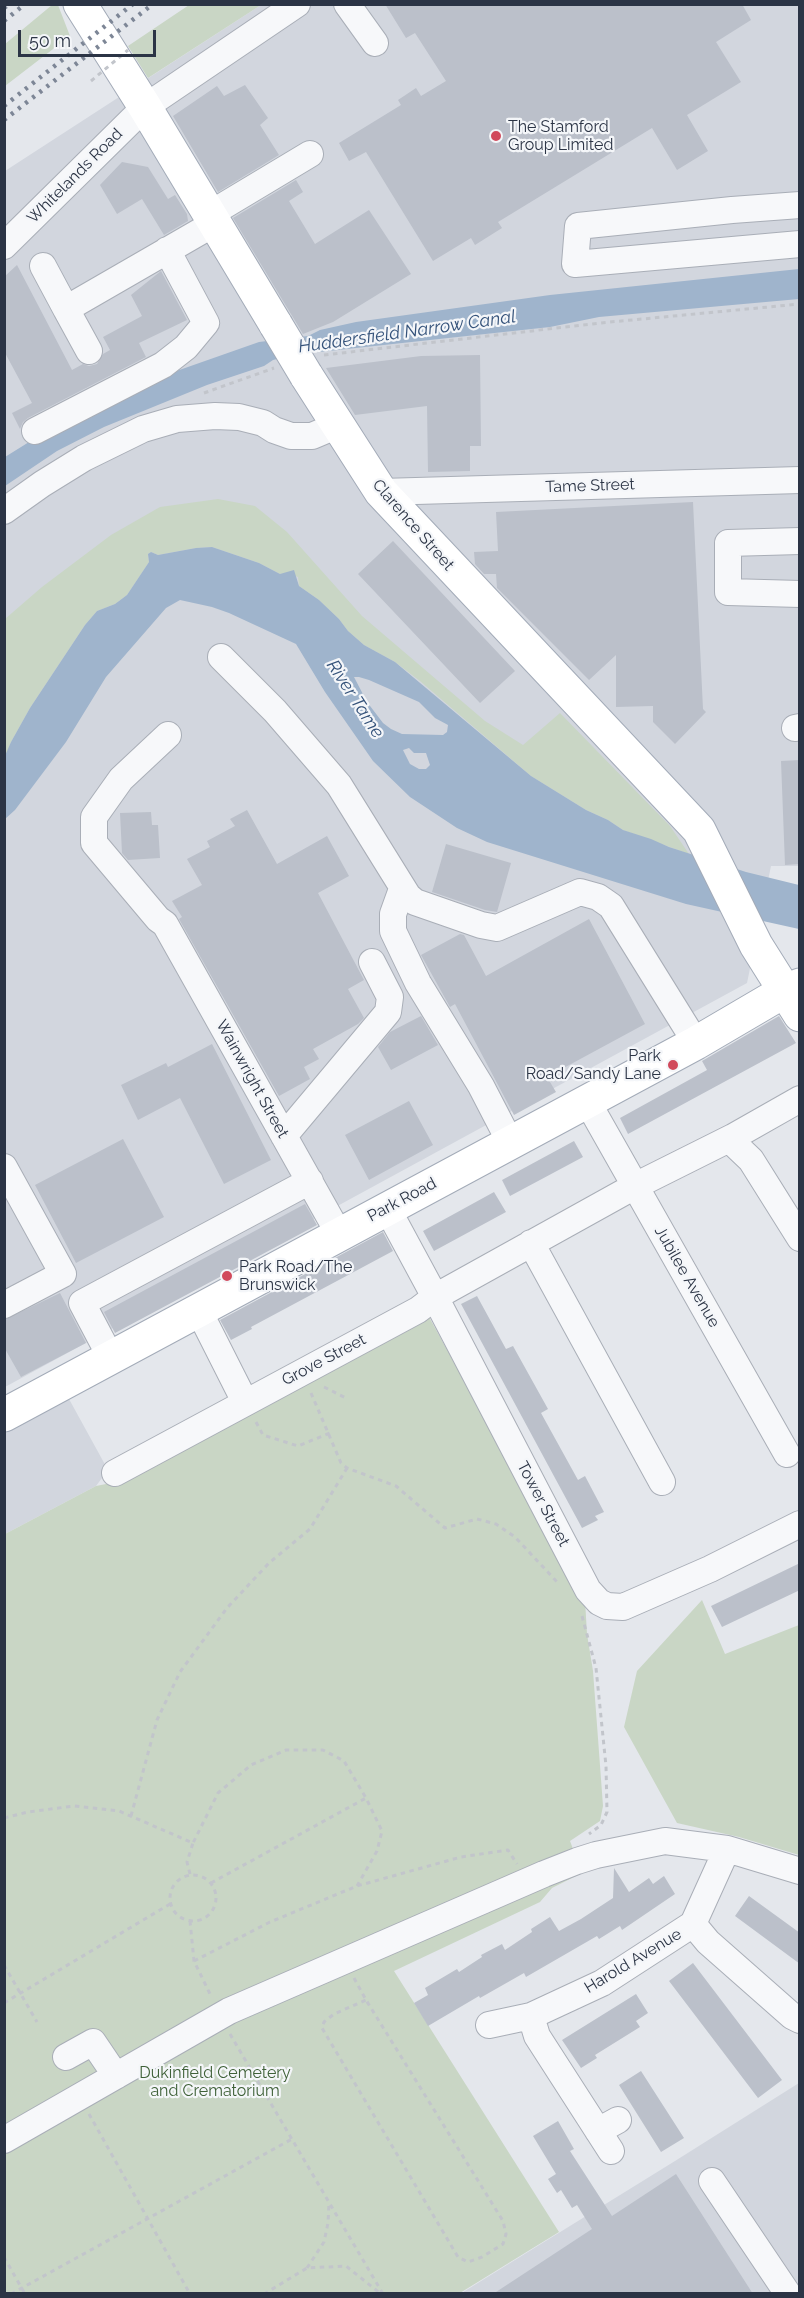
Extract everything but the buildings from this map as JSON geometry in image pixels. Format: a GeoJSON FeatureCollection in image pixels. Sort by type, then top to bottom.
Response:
{"type":"FeatureCollection","features":[{"type":"Feature","properties":{"kind":"main road","name":"Clarence Street"},"geometry":{"type":"LineString","coordinates":[[80,4],[146,107],[276,325],[312,365],[338,425],[381,492],[699,830],[756,945],[794,997]]}},
{"type":"Feature","properties":{"kind":"main road","name":"Park Road"},"geometry":{"type":"LineString","coordinates":[[5,1412],[111,1358],[696,1043],[794,997]]}},
{"type":"Feature","properties":{"kind":"street","name":"Whitelands Road"},"geometry":{"type":"LineString","coordinates":[[4,246],[146,107],[297,4]]}},
{"type":"Feature","properties":{"kind":"street"},"geometry":{"type":"LineString","coordinates":[[347,4],[375,43]]}},
{"type":"Feature","properties":{"kind":"street"},"geometry":{"type":"LineString","coordinates":[[66,309],[168,250],[310,154]]}},
{"type":"Feature","properties":{"kind":"street"},"geometry":{"type":"LineString","coordinates":[[800,205],[578,226],[575,264],[800,244]]}},
{"type":"Feature","properties":{"kind":"street"},"geometry":{"type":"LineString","coordinates":[[35,431],[163,365],[186,347],[206,323],[168,250]]}},
{"type":"Feature","properties":{"kind":"street"},"geometry":{"type":"LineString","coordinates":[[43,266],[89,351]]}},
{"type":"Feature","properties":{"kind":"street"},"geometry":{"type":"LineString","coordinates":[[4,511],[84,458],[143,429],[177,419],[239,417],[263,423],[291,436],[312,436],[338,425]]}},
{"type":"Feature","properties":{"kind":"street","name":"Tame Street"},"geometry":{"type":"LineString","coordinates":[[381,492],[800,480]]}},
{"type":"Feature","properties":{"kind":"street"},"geometry":{"type":"LineString","coordinates":[[800,541],[728,543],[728,592],[800,594]]}},
{"type":"Feature","properties":{"kind":"street"},"geometry":{"type":"LineString","coordinates":[[221,657],[275,711],[339,785],[402,889],[415,902],[481,926],[497,928],[580,892],[598,897],[611,906],[696,1043]]}},
{"type":"Feature","properties":{"kind":"street","name":"Wainwright Street"},"geometry":{"type":"LineString","coordinates":[[168,735],[121,779],[94,818],[94,843],[158,919],[165,924],[339,1234]]}},
{"type":"Feature","properties":{"kind":"street"},"geometry":{"type":"LineString","coordinates":[[402,889],[393,914],[393,931],[418,983],[481,1086],[510,1142]]}},
{"type":"Feature","properties":{"kind":"street"},"geometry":{"type":"LineString","coordinates":[[284,1136],[388,1012],[390,997],[372,962]]}},
{"type":"Feature","properties":{"kind":"street","name":"Grove Street"},"geometry":{"type":"LineString","coordinates":[[115,1473],[418,1311],[435,1297],[531,1243],[800,1099]]}},
{"type":"Feature","properties":{"kind":"street","name":"Jubilee Avenue"},"geometry":{"type":"LineString","coordinates":[[586,1101],[787,1454]]}},
{"type":"Feature","properties":{"kind":"street"},"geometry":{"type":"LineString","coordinates":[[729,1139],[751,1160],[800,1238]]}},
{"type":"Feature","properties":{"kind":"street"},"geometry":{"type":"LineString","coordinates":[[4,1167],[63,1274],[4,1305]]}},
{"type":"Feature","properties":{"kind":"street"},"geometry":{"type":"LineString","coordinates":[[111,1358],[82,1303],[310,1181]]}},
{"type":"Feature","properties":{"kind":"street","name":"Tower Street"},"geometry":{"type":"LineString","coordinates":[[387,1208],[435,1297],[572,1584],[599,1602],[608,1606],[623,1607],[710,1569],[800,1524]]}},
{"type":"Feature","properties":{"kind":"street"},"geometry":{"type":"LineString","coordinates":[[531,1243],[662,1482]]}},
{"type":"Feature","properties":{"kind":"street"},"geometry":{"type":"LineString","coordinates":[[199,1311],[245,1402]]}},
{"type":"Feature","properties":{"kind":"street"},"geometry":{"type":"LineString","coordinates":[[4,2140],[220,2016],[527,1881],[592,1857],[665,1841],[727,1849],[800,1871]]}},
{"type":"Feature","properties":{"kind":"street","name":"Harold Avenue"},"geometry":{"type":"LineString","coordinates":[[489,2025],[531,2016],[609,1978],[693,1924],[727,1849]]}},
{"type":"Feature","properties":{"kind":"street"},"geometry":{"type":"LineString","coordinates":[[693,1924],[708,1942],[800,2020]]}},
{"type":"Feature","properties":{"kind":"street"},"geometry":{"type":"LineString","coordinates":[[531,2016],[537,2036],[609,2134]]}},
{"type":"Feature","properties":{"kind":"street"},"geometry":{"type":"LineString","coordinates":[[66,2057],[93,2042],[116,2076]]}},
{"type":"Feature","properties":{"kind":"street"},"geometry":{"type":"LineString","coordinates":[[712,2181],[788,2294]]}},
{"type":"Feature","properties":{"kind":"path"},"geometry":{"type":"LineString","coordinates":[[91,81],[128,50]]}},
{"type":"Feature","properties":{"kind":"path"},"geometry":{"type":"LineString","coordinates":[[312,365],[600,323],[800,304]]}},
{"type":"Feature","properties":{"kind":"path"},"geometry":{"type":"LineString","coordinates":[[203,394],[274,368]]}},
{"type":"Feature","properties":{"kind":"path"},"geometry":{"type":"LineString","coordinates":[[322,1385],[346,1398]]}},
{"type":"Feature","properties":{"kind":"path"},"geometry":{"type":"LineString","coordinates":[[309,1389],[330,1433],[341,1463],[347,1468],[396,1486],[445,1528],[477,1519],[496,1524],[572,1584],[596,1668],[606,1766],[607,1812],[601,1825],[581,1839],[592,1857]]}},
{"type":"Feature","properties":{"kind":"path"},"geometry":{"type":"LineString","coordinates":[[245,1402],[263,1435],[298,1446],[330,1433]]}},
{"type":"Feature","properties":{"kind":"path"},"geometry":{"type":"LineString","coordinates":[[131,1816],[157,1720],[180,1672],[227,1608],[269,1563],[310,1529],[347,1468]]}},
{"type":"Feature","properties":{"kind":"path"},"geometry":{"type":"LineString","coordinates":[[190,1874],[187,1862],[193,1843],[218,1793],[251,1765],[286,1750],[323,1750],[344,1761],[382,1831],[377,1851],[357,1886]]}},
{"type":"Feature","properties":{"kind":"path"},"geometry":{"type":"LineString","coordinates":[[211,1883],[366,1798]]}},
{"type":"Feature","properties":{"kind":"path"},"geometry":{"type":"LineString","coordinates":[[4,1818],[28,1812],[74,1806],[119,1811],[193,1843]]}},
{"type":"Feature","properties":{"kind":"path"},"geometry":{"type":"LineString","coordinates":[[194,1961],[270,1922],[357,1886],[461,1857],[508,1850],[527,1881]]}},
{"type":"Feature","properties":{"kind":"path"},"geometry":{"type":"LineString","coordinates":[[190,1874],[198,1874],[211,1883],[217,1897],[215,1905],[206,1917],[190,1921],[178,1916],[170,1904],[171,1888],[182,1877],[190,1874]]}},
{"type":"Feature","properties":{"kind":"path"},"geometry":{"type":"LineString","coordinates":[[4,2003],[170,1904]]}},
{"type":"Feature","properties":{"kind":"path"},"geometry":{"type":"LineString","coordinates":[[190,1921],[194,1961],[220,2016],[382,2294]]}},
{"type":"Feature","properties":{"kind":"path"},"geometry":{"type":"LineString","coordinates":[[345,1961],[366,2000],[503,2221],[506,2234],[503,2244],[482,2257],[468,2262],[458,2257],[322,2028],[324,2022],[334,2014],[366,2000]]}},
{"type":"Feature","properties":{"kind":"path"},"geometry":{"type":"LineString","coordinates":[[4,1965],[37,2022]]}},
{"type":"Feature","properties":{"kind":"path"},"geometry":{"type":"LineString","coordinates":[[79,2097],[190,2294]]}},
{"type":"Feature","properties":{"kind":"path"},"geometry":{"type":"LineString","coordinates":[[11,2294],[292,2139]]}},
{"type":"Feature","properties":{"kind":"path"},"geometry":{"type":"LineString","coordinates":[[264,2294],[307,2268],[324,2242],[329,2202]]}},
{"type":"Feature","properties":{"kind":"path"},"geometry":{"type":"LineString","coordinates":[[4,2257],[25,2294]]}},
{"type":"Feature","properties":{"kind":"path"},"geometry":{"type":"LineString","coordinates":[[307,2268],[346,2266],[382,2294]]}},
{"type":"Feature","properties":{"kind":"shaded area"},"geometry":{"type":"Polygon","coordinates":[[[261,5],[799,5],[799,866],[771,866],[747,983],[5,1387],[5,171],[261,5]]]}},
{"type":"Feature","properties":{"kind":"shaded area"},"geometry":{"type":"Polygon","coordinates":[[[69,1399],[108,1470],[96,1486],[5,1534],[5,1433],[69,1399]]]}},
{"type":"Feature","properties":{"kind":"shaded area"},"geometry":{"type":"Polygon","coordinates":[[[799,2083],[799,2293],[460,2294],[675,2161],[799,2083]]]}},
{"type":"Feature","properties":{"kind":"green space"},"geometry":{"type":"Polygon","coordinates":[[[52,5],[58,5],[70,36],[5,86],[5,44],[52,5]]]}},
{"type":"Feature","properties":{"kind":"green space"},"geometry":{"type":"Polygon","coordinates":[[[189,5],[261,5],[148,78],[128,46],[189,5]]]}},
{"type":"Feature","properties":{"kind":"green space"},"geometry":{"type":"Polygon","coordinates":[[[218,499],[255,506],[287,532],[362,616],[485,721],[523,745],[560,713],[670,826],[689,854],[623,830],[531,776],[420,681],[395,662],[364,645],[319,600],[299,586],[298,577],[287,573],[280,574],[259,563],[212,547],[158,555],[151,552],[148,554],[149,562],[127,595],[115,604],[97,611],[85,625],[30,708],[5,758],[5,619],[42,587],[111,535],[160,507],[218,499]]]}},
{"type":"Feature","properties":{"kind":"green space","name":"Dukinfield Cemetery and Crematorium"},"geometry":{"type":"Polygon","coordinates":[[[429,1317],[585,1600],[603,1806],[600,1821],[570,1841],[582,1873],[552,1888],[540,1902],[394,1971],[559,2232],[460,2293],[5,2294],[5,1534],[96,1486],[116,1482],[429,1317]]]}},
{"type":"Feature","properties":{"kind":"green space"},"geometry":{"type":"Polygon","coordinates":[[[702,1600],[725,1654],[799,1625],[799,1855],[739,1837],[677,1823],[624,1727],[637,1671],[702,1600]]]}},
{"type":"Feature","properties":{"kind":"water","name":"Huddersfield Narrow Canal"},"geometry":{"type":"Polygon","coordinates":[[[799,269],[799,299],[599,317],[550,327],[319,352],[313,350],[273,360],[264,366],[207,385],[104,427],[57,451],[5,486],[5,457],[82,409],[131,387],[259,342],[308,336],[320,330],[356,322],[550,295],[799,269]]]}},
{"type":"Feature","properties":{"kind":"water","name":"River Tame"},"geometry":{"type":"Polygon","coordinates":[[[212,547],[259,563],[280,574],[294,570],[299,586],[319,600],[364,645],[395,662],[531,776],[586,810],[623,830],[669,847],[746,872],[799,885],[799,929],[686,904],[487,842],[457,828],[410,797],[373,761],[325,692],[296,644],[229,613],[180,600],[166,608],[106,677],[66,742],[15,810],[5,819],[4,758],[30,708],[85,625],[97,611],[115,604],[127,595],[149,562],[148,554],[151,552],[158,555],[212,547]],[[354,677],[367,702],[383,723],[391,729],[402,734],[443,735],[447,732],[448,725],[435,718],[419,702],[369,680],[354,677]],[[409,748],[403,750],[410,764],[419,769],[426,769],[430,765],[426,753],[414,753],[409,748]]]}},
{"type":"Feature","properties":{"kind":"railway"},"geometry":{"type":"LineString","coordinates":[[4,8],[9,4]]}},
{"type":"Feature","properties":{"kind":"railway"},"geometry":{"type":"LineString","coordinates":[[4,21],[25,4]]}},
{"type":"Feature","properties":{"kind":"railway"},"geometry":{"type":"LineString","coordinates":[[4,106],[133,4]]}},
{"type":"Feature","properties":{"kind":"railway"},"geometry":{"type":"LineString","coordinates":[[4,120],[153,4]]}},
{"type":"Feature","properties":{"kind":"place","name":"The Stamford Group Limited"},"geometry":{"type":"Point","coordinates":[496,136]}},
{"type":"Feature","properties":{"kind":"place","name":"Park Road/Sandy Lane"},"geometry":{"type":"Point","coordinates":[673,1065]}},
{"type":"Feature","properties":{"kind":"place","name":"Park Road/The Brunswick"},"geometry":{"type":"Point","coordinates":[227,1276]}}]}
